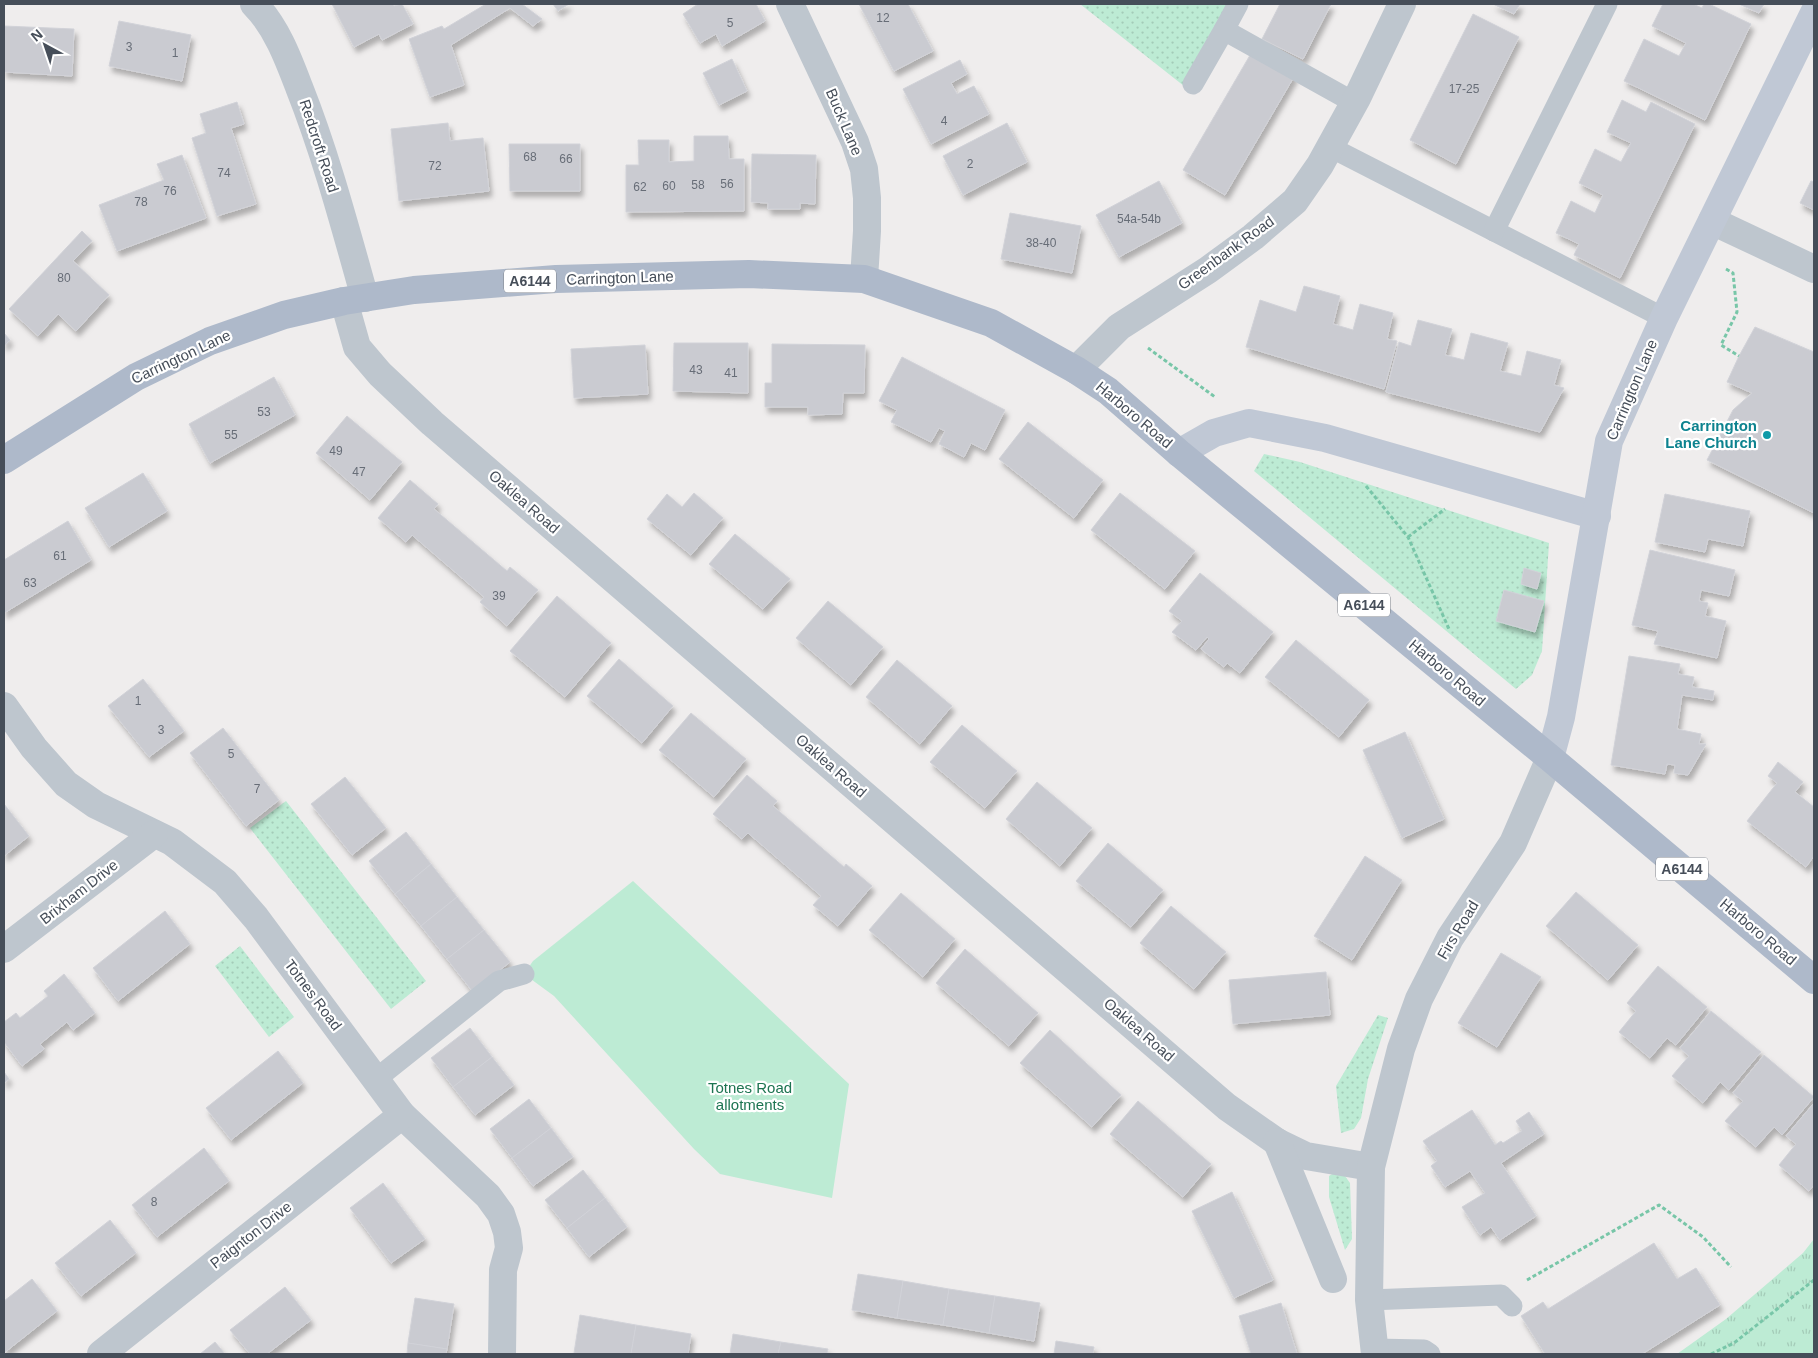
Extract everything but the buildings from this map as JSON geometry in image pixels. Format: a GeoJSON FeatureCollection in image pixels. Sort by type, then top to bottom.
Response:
{"type":"FeatureCollection","features":[{"type":"Feature","properties":{"kind":"main road","name":"Carrington Lane"},"geometry":{"type":"LineString","coordinates":[[1596,516],[1609,441],[1664,318],[1814,14]]}},
{"type":"Feature","properties":{"kind":"main road","name":"Carrington Lane"},"geometry":{"type":"LineString","coordinates":[[4,460],[136,377],[210,340],[284,315],[354,300],[414,290],[556,279],[749,274],[864,279],[992,323],[1076,370]]}},
{"type":"Feature","properties":{"kind":"main road","name":"Harboro Road"},"geometry":{"type":"LineString","coordinates":[[1076,370],[1108,391],[1179,453],[1550,758],[1814,980]]}},
{"type":"Feature","properties":{"kind":"main road"},"geometry":{"type":"LineString","coordinates":[[1179,453],[1214,433],[1249,422],[1325,438],[1596,516]]}},
{"type":"Feature","properties":{"kind":"main road","name":"Firs Road"},"geometry":{"type":"LineString","coordinates":[[1550,758],[1561,717],[1596,516]]}},
{"type":"Feature","properties":{"kind":"street","name":"Redcroft Road"},"geometry":{"type":"LineString","coordinates":[[254,4],[270,25],[287,56],[314,125],[354,300]]}},
{"type":"Feature","properties":{"kind":"street","name":"Buck Lane"},"geometry":{"type":"LineString","coordinates":[[790,4],[855,142],[864,169],[867,198],[867,231],[864,279]]}},
{"type":"Feature","properties":{"kind":"street","name":"Greenbank Road"},"geometry":{"type":"LineString","coordinates":[[1076,370],[1119,327],[1208,270],[1253,237],[1295,201],[1320,165],[1354,103],[1402,4]]}},
{"type":"Feature","properties":{"kind":"street"},"geometry":{"type":"LineString","coordinates":[[1712,221],[1814,270]]}},
{"type":"Feature","properties":{"kind":"street","name":"Oaklea Road"},"geometry":{"type":"LineString","coordinates":[[354,300],[357,347],[380,374],[432,423],[1227,1106],[1276,1142],[1306,1156],[1371,1167]]}},
{"type":"Feature","properties":{"kind":"street","name":"Totnes Road"},"geometry":{"type":"LineString","coordinates":[[4,706],[34,748],[66,784],[96,805],[172,842],[225,882],[256,918],[402,1115],[488,1196],[501,1214],[507,1232],[509,1248],[503,1270],[502,1354]]}},
{"type":"Feature","properties":{"kind":"street","name":"Firs Road"},"geometry":{"type":"LineString","coordinates":[[1375,1351],[1369,1300],[1371,1167],[1401,1048],[1419,1000],[1450,938],[1513,844],[1550,758]]}},
{"type":"Feature","properties":{"kind":"street","name":"Brixham Drive"},"geometry":{"type":"LineString","coordinates":[[4,949],[154,834]]}},
{"type":"Feature","properties":{"kind":"street","name":"Paignton Drive"},"geometry":{"type":"LineString","coordinates":[[100,1354],[402,1115]]}},
{"type":"Feature","properties":{"kind":"street"},"geometry":{"type":"LineString","coordinates":[[1276,1142],[1332,1279]]}},
{"type":"Feature","properties":{"kind":"lane"},"geometry":{"type":"LineString","coordinates":[[1193,84],[1238,4]]}},
{"type":"Feature","properties":{"kind":"lane"},"geometry":{"type":"LineString","coordinates":[[1494,231],[1606,4]]}},
{"type":"Feature","properties":{"kind":"lane"},"geometry":{"type":"LineString","coordinates":[[1224,30],[1354,103]]}},
{"type":"Feature","properties":{"kind":"lane"},"geometry":{"type":"LineString","coordinates":[[1330,147],[1664,318]]}},
{"type":"Feature","properties":{"kind":"lane"},"geometry":{"type":"LineString","coordinates":[[376,1079],[499,982],[524,974]]}},
{"type":"Feature","properties":{"kind":"lane"},"geometry":{"type":"LineString","coordinates":[[1369,1300],[1506,1300]]}},
{"type":"Feature","properties":{"kind":"lane"},"geometry":{"type":"LineString","coordinates":[[1375,1351],[1424,1350],[1430,1354]]}},
{"type":"Feature","properties":{"kind":"path"},"geometry":{"type":"LineString","coordinates":[[1696,252],[1733,273],[1737,312],[1721,345],[1739,356]]}},
{"type":"Feature","properties":{"kind":"path"},"geometry":{"type":"LineString","coordinates":[[1119,327],[1249,422]]}},
{"type":"Feature","properties":{"kind":"path"},"geometry":{"type":"LineString","coordinates":[[1363,483],[1408,536],[1452,636],[1432,661]]}},
{"type":"Feature","properties":{"kind":"path"},"geometry":{"type":"LineString","coordinates":[[1506,1300],[1659,1205],[1703,1237],[1731,1267]]}},
{"type":"Feature","properties":{"kind":"path"},"geometry":{"type":"LineString","coordinates":[[1711,1354],[1734,1343],[1814,1280]]}},
{"type":"Feature","properties":{"kind":"green space"},"geometry":{"type":"Polygon","coordinates":[[[1080,4],[1232,4],[1184,86],[1080,4]]]}},
{"type":"Feature","properties":{"kind":"green space"},"geometry":{"type":"Polygon","coordinates":[[[1264,454],[1300,462],[1549,543],[1542,651],[1532,675],[1516,689],[1254,471],[1264,454]]]}},
{"type":"Feature","properties":{"kind":"green space"},"geometry":{"type":"Polygon","coordinates":[[[286,801],[426,981],[391,1009],[250,828],[286,801]]]}},
{"type":"Feature","properties":{"kind":"green space","name":"Totnes Road allotments"},"geometry":{"type":"Polygon","coordinates":[[[633,881],[849,1084],[832,1198],[720,1174],[694,1149],[554,996],[524,974],[533,961],[633,881]]]}},
{"type":"Feature","properties":{"kind":"green space"},"geometry":{"type":"Polygon","coordinates":[[[240,946],[294,1017],[269,1037],[215,966],[240,946]]]}},
{"type":"Feature","properties":{"kind":"green space"},"geometry":{"type":"Polygon","coordinates":[[[1378,1015],[1388,1018],[1368,1079],[1361,1118],[1354,1129],[1341,1133],[1336,1086],[1378,1015]]]}},
{"type":"Feature","properties":{"kind":"green space"},"geometry":{"type":"Polygon","coordinates":[[[1340,1169],[1350,1183],[1352,1239],[1345,1250],[1329,1197],[1329,1176],[1340,1169]]]}},
{"type":"Feature","properties":{"kind":"green space"},"geometry":{"type":"Polygon","coordinates":[[[1814,1239],[1814,1354],[1677,1354],[1726,1319],[1803,1253],[1814,1239]]]}},
{"type":"Feature","properties":{"kind":"place","name":"Carrington Lane Church"},"geometry":{"type":"Point","coordinates":[1767,435]}}]}
